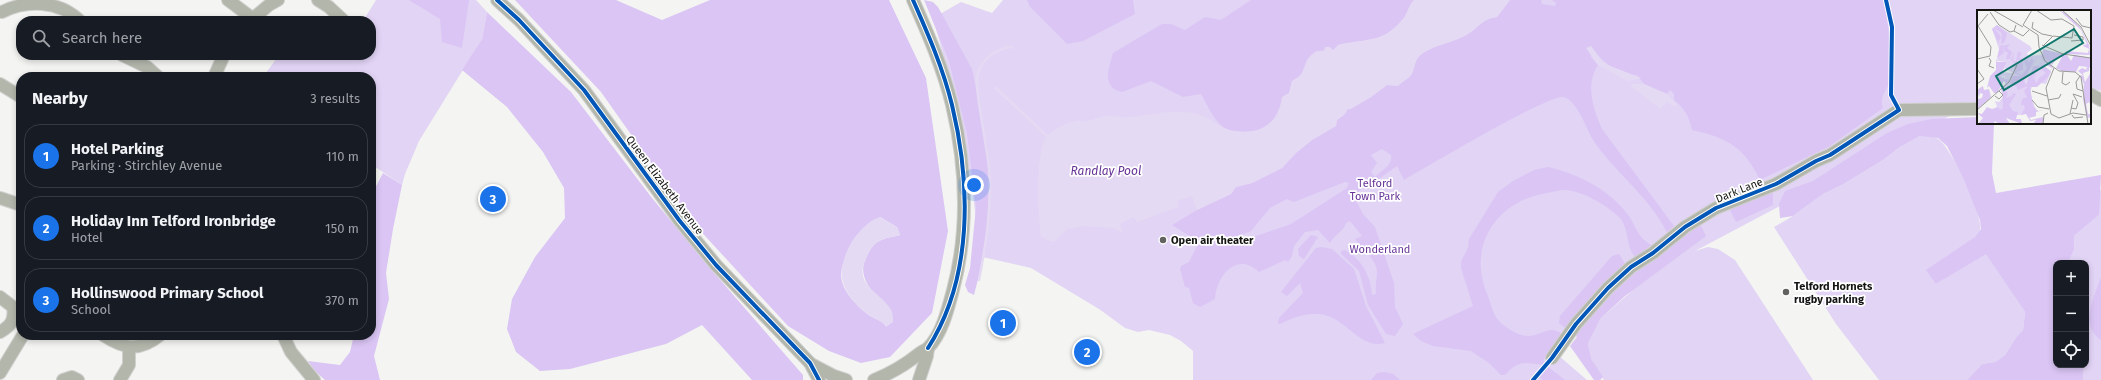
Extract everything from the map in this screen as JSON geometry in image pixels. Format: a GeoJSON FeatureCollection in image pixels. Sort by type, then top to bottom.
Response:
{"type":"FeatureCollection","features":[{"type":"Feature","properties":{"kind":"street"},"geometry":{"type":"LineString","coordinates":[[228,0],[246,16]]}},
{"type":"Feature","properties":{"kind":"street"},"geometry":{"type":"LineString","coordinates":[[256,16],[278,0]]}},
{"type":"Feature","properties":{"kind":"street"},"geometry":{"type":"LineString","coordinates":[[318,0],[338,16]]}},
{"type":"Feature","properties":{"kind":"street"},"geometry":{"type":"LineString","coordinates":[[913,0],[938,59],[952,104],[963,173],[964,216],[958,273],[946,316],[928,348],[927,356],[919,380]]}},
{"type":"Feature","properties":{"kind":"street"},"geometry":{"type":"LineString","coordinates":[[2,12],[12,5],[25,1],[50,2],[73,16]]}},
{"type":"Feature","properties":{"kind":"street","name":"Queen Elizabeth Avenue"},"geometry":{"type":"LineString","coordinates":[[498,1],[520,20],[584,90],[678,220],[716,265],[810,363],[819,380]]}},
{"type":"Feature","properties":{"kind":"street"},"geometry":{"type":"LineString","coordinates":[[132,60],[147,67],[152,72]]}},
{"type":"Feature","properties":{"kind":"street"},"geometry":{"type":"LineString","coordinates":[[216,72],[222,60]]}},
{"type":"Feature","properties":{"kind":"street"},"geometry":{"type":"LineString","coordinates":[[0,84],[16,94]]}},
{"type":"Feature","properties":{"kind":"street"},"geometry":{"type":"LineString","coordinates":[[2091,95],[2101,100]]}},
{"type":"Feature","properties":{"kind":"street","name":"Dark Lane"},"geometry":{"type":"LineString","coordinates":[[1552,358],[1576,324],[1625,273],[1685,228],[1716,208],[1776,184],[1816,161],[1830,155],[1899,110],[1977,108]]}},
{"type":"Feature","properties":{"kind":"street"},"geometry":{"type":"LineString","coordinates":[[0,198],[16,203]]}},
{"type":"Feature","properties":{"kind":"street"},"geometry":{"type":"LineString","coordinates":[[0,297],[13,307],[15,316],[12,323],[0,332]]}},
{"type":"Feature","properties":{"kind":"street"},"geometry":{"type":"LineString","coordinates":[[0,373],[20,340]]}},
{"type":"Feature","properties":{"kind":"street"},"geometry":{"type":"LineString","coordinates":[[111,340],[121,346],[129,348],[144,344],[151,340]]}},
{"type":"Feature","properties":{"kind":"street"},"geometry":{"type":"LineString","coordinates":[[285,340],[291,352],[314,380]]}},
{"type":"Feature","properties":{"kind":"street"},"geometry":{"type":"LineString","coordinates":[[120,380],[129,365],[129,348]]}},
{"type":"Feature","properties":{"kind":"street"},"geometry":{"type":"LineString","coordinates":[[874,380],[896,371],[928,348]]}},
{"type":"Feature","properties":{"kind":"street","name":"Queen Elizabeth Avenue"},"geometry":{"type":"LineString","coordinates":[[810,363],[834,376],[846,380]]}},
{"type":"Feature","properties":{"kind":"street"},"geometry":{"type":"LineString","coordinates":[[62,380],[72,378],[78,380]]}},
{"type":"Feature","properties":{"kind":"green space"},"geometry":{"type":"Polygon","coordinates":[[[376,0],[408,0],[430,13],[455,0],[476,0],[487,12],[482,39],[419,141],[402,185],[376,167],[376,72],[267,72],[275,60],[376,60],[376,16],[366,16],[376,0]]]}},
{"type":"Feature","properties":{"kind":"green space"},"geometry":{"type":"Polygon","coordinates":[[[408,0],[469,0],[462,48],[442,42],[440,19],[408,0]]]}},
{"type":"Feature","properties":{"kind":"green space"},"geometry":{"type":"Polygon","coordinates":[[[515,0],[616,0],[662,20],[710,0],[889,0],[926,78],[948,231],[932,313],[890,357],[861,363],[829,351],[788,326],[695,225],[601,92],[515,0]],[[880,217],[849,252],[843,263],[841,274],[844,286],[852,299],[871,317],[882,322],[886,326],[892,312],[870,288],[863,274],[863,266],[868,253],[875,244],[879,241],[900,235],[897,227],[880,217]]]}},
{"type":"Feature","properties":{"kind":"green space"},"geometry":{"type":"Polygon","coordinates":[[[924,0],[933,2],[938,7],[972,69],[987,144],[990,171],[986,248],[974,295],[968,292],[965,285],[970,268],[976,207],[967,134],[949,61],[924,0]]]}},
{"type":"Feature","properties":{"kind":"green space","name":"Telford Town Park"},"geometry":{"type":"Polygon","coordinates":[[[1003,0],[2101,0],[2101,91],[2091,87],[2091,10],[1977,10],[1977,102],[1695,251],[1708,247],[1718,249],[1735,260],[1813,380],[1604,380],[1592,360],[1588,344],[1601,318],[1633,290],[1551,342],[1558,355],[1587,380],[1193,380],[1193,351],[1181,341],[1170,335],[1149,330],[1138,332],[1125,328],[1099,309],[1031,268],[978,256],[969,166],[949,77],[933,18],[961,2],[992,13],[1003,0]]]}},
{"type":"Feature","properties":{"kind":"green space"},"geometry":{"type":"Polygon","coordinates":[[[1027,0],[1133,0],[1135,14],[1083,41],[1067,44],[1030,7],[1027,0]]]}},
{"type":"Feature","properties":{"kind":"green space"},"geometry":{"type":"Polygon","coordinates":[[[1251,0],[1414,0],[1403,19],[1388,33],[1374,39],[1338,45],[1336,50],[1316,51],[1307,59],[1301,75],[1292,81],[1289,93],[1282,97],[1277,113],[1273,119],[1262,128],[1255,130],[1235,131],[1224,127],[1213,115],[1201,94],[1183,97],[1151,81],[1122,92],[1115,90],[1111,86],[1108,76],[1113,53],[1162,24],[1171,24],[1185,30],[1205,17],[1221,20],[1251,0]]]}},
{"type":"Feature","properties":{"kind":"green space","name":"Wonderland"},"geometry":{"type":"Polygon","coordinates":[[[1510,0],[1541,0],[1542,4],[1555,6],[1556,3],[1552,0],[1885,0],[1894,78],[1883,96],[1883,108],[1830,146],[1760,180],[1748,159],[1734,146],[1716,137],[1692,130],[1686,113],[1674,100],[1674,94],[1670,90],[1667,94],[1644,84],[1637,75],[1616,70],[1605,62],[1591,46],[1591,57],[1598,65],[1594,72],[1591,88],[1593,105],[1602,129],[1674,226],[1667,232],[1651,207],[1595,143],[1577,109],[1568,99],[1563,97],[1553,99],[1512,119],[1404,180],[1397,166],[1366,188],[1363,187],[1354,197],[1363,214],[1375,227],[1394,283],[1395,307],[1403,324],[1395,336],[1386,334],[1368,305],[1359,271],[1341,254],[1341,251],[1345,250],[1361,263],[1368,275],[1372,295],[1376,294],[1376,267],[1371,258],[1355,239],[1362,236],[1350,221],[1346,223],[1330,243],[1318,230],[1305,232],[1294,246],[1292,256],[1288,262],[1285,260],[1259,272],[1251,266],[1243,264],[1236,265],[1224,274],[1219,282],[1215,299],[1200,307],[1193,303],[1189,288],[1185,287],[1180,269],[1181,266],[1189,262],[1199,242],[1172,225],[1197,210],[1231,194],[1236,187],[1252,183],[1282,168],[1296,153],[1312,140],[1336,126],[1337,120],[1344,115],[1348,109],[1371,97],[1387,85],[1398,86],[1406,80],[1420,55],[1435,47],[1454,41],[1471,32],[1486,20],[1497,17],[1510,0]],[[1382,149],[1371,155],[1377,163],[1371,172],[1375,177],[1388,165],[1391,159],[1391,155],[1382,149]],[[1345,182],[1294,202],[1287,199],[1270,208],[1251,231],[1238,236],[1234,241],[1236,243],[1291,224],[1347,188],[1349,183],[1345,182]]]}},
{"type":"Feature","properties":{"kind":"green space"},"geometry":{"type":"Polygon","coordinates":[[[487,12],[571,92],[652,198],[709,267],[803,375],[803,380],[752,380],[702,325],[666,344],[570,369],[540,371],[516,352],[507,329],[512,299],[535,257],[565,218],[564,188],[543,152],[507,107],[462,70],[482,39],[487,12]]]}},
{"type":"Feature","properties":{"kind":"green space"},"geometry":{"type":"Polygon","coordinates":[[[1977,117],[1977,124],[1994,124],[1992,173],[1996,193],[2101,175],[2099,215],[2074,236],[2074,250],[2069,260],[2053,260],[2053,368],[2084,368],[2083,380],[1967,380],[1982,364],[1995,362],[2005,355],[2017,336],[2023,330],[2025,312],[1986,254],[1936,284],[1926,270],[1975,237],[1981,229],[1980,220],[1964,180],[1947,146],[1938,138],[1920,136],[1900,147],[1883,160],[1842,185],[1823,194],[1793,216],[1780,218],[1779,204],[1785,191],[1813,181],[1887,133],[1908,124],[1932,119],[1977,117]]]}},
{"type":"Feature","properties":{"kind":"green space"},"geometry":{"type":"Polygon","coordinates":[[[1920,136],[1930,136],[1938,139],[1950,154],[1958,167],[1972,197],[1980,222],[1980,230],[1978,233],[1936,284],[1986,253],[2025,312],[2023,330],[2017,336],[2005,355],[1995,362],[1982,364],[1967,380],[1879,380],[1836,324],[1774,227],[1793,216],[1823,194],[1842,185],[1883,160],[1900,147],[1920,136]]]}},
{"type":"Feature","properties":{"kind":"green space"},"geometry":{"type":"Polygon","coordinates":[[[1548,167],[1571,174],[1593,184],[1613,198],[1629,216],[1640,236],[1651,245],[1636,258],[1630,248],[1625,226],[1619,217],[1601,203],[1587,196],[1572,191],[1563,190],[1529,198],[1513,206],[1500,216],[1490,229],[1484,244],[1481,260],[1482,278],[1495,316],[1509,329],[1524,336],[1533,336],[1549,330],[1557,331],[1562,334],[1544,359],[1544,365],[1522,363],[1518,364],[1505,375],[1501,375],[1489,363],[1471,351],[1433,346],[1421,341],[1413,334],[1473,306],[1461,268],[1461,261],[1468,248],[1469,239],[1498,192],[1513,181],[1534,170],[1548,167]]]}},
{"type":"Feature","properties":{"kind":"green space"},"geometry":{"type":"Polygon","coordinates":[[[383,173],[402,185],[386,273],[389,299],[374,356],[380,380],[325,380],[315,371],[308,361],[340,365],[350,352],[353,340],[376,340],[376,186],[383,173]]]}},
{"type":"Feature","properties":{"kind":"green space"},"geometry":{"type":"Polygon","coordinates":[[[1773,190],[1773,205],[1736,222],[1729,208],[1773,190]]]}},
{"type":"Feature","properties":{"kind":"green space"},"geometry":{"type":"Polygon","coordinates":[[[2099,190],[2101,190],[2101,380],[2083,380],[2084,368],[2089,368],[2089,260],[2069,260],[2074,250],[2074,236],[2099,215],[2099,190]]]}},
{"type":"Feature","properties":{"kind":"green space"},"geometry":{"type":"Polygon","coordinates":[[[1699,222],[1706,236],[1625,296],[1601,318],[1588,344],[1592,360],[1603,377],[1600,380],[1594,380],[1570,346],[1577,337],[1559,323],[1560,316],[1612,256],[1619,254],[1631,273],[1699,222]]]}},
{"type":"Feature","properties":{"kind":"green space"},"geometry":{"type":"Polygon","coordinates":[[[1311,235],[1318,237],[1304,259],[1299,256],[1298,249],[1311,235]]]}},
{"type":"Feature","properties":{"kind":"green space"},"geometry":{"type":"Polygon","coordinates":[[[1321,247],[1332,249],[1354,269],[1366,306],[1385,343],[1377,344],[1362,339],[1335,319],[1322,314],[1303,315],[1280,324],[1278,323],[1279,318],[1303,293],[1300,283],[1287,296],[1281,292],[1316,248],[1321,247]]]}},
{"type":"Feature","properties":{"kind":"green space"},"geometry":{"type":"Polygon","coordinates":[[[2101,277],[2101,340],[2094,334],[2089,319],[2092,302],[2101,277]]]}},
{"type":"Feature","properties":{"kind":"green space"},"geometry":{"type":"Polygon","coordinates":[[[1547,366],[1565,380],[1543,380],[1539,377],[1547,366]]]}},
{"type":"Feature","properties":{"kind":"green space"},"geometry":{"type":"Polygon","coordinates":[[[1385,372],[1393,374],[1400,380],[1371,380],[1377,373],[1385,372]]]}},
{"type":"Feature","properties":{"kind":"water","name":"Randlay Pool"},"geometry":{"type":"Polygon","coordinates":[[[1414,0],[1510,0],[1497,17],[1486,20],[1471,32],[1453,41],[1434,47],[1420,55],[1412,74],[1409,77],[1398,86],[1387,85],[1371,97],[1351,109],[1348,109],[1344,115],[1337,120],[1336,126],[1312,140],[1296,153],[1282,168],[1252,183],[1236,187],[1231,194],[1197,210],[1192,196],[1177,201],[1178,207],[1137,222],[1134,217],[1120,224],[1123,233],[1113,228],[1084,226],[1067,229],[1054,242],[1041,236],[1038,200],[1039,169],[1043,144],[1047,136],[1053,131],[1073,122],[1088,121],[1103,116],[1127,117],[1180,112],[1201,115],[1229,130],[1248,132],[1257,130],[1271,122],[1280,107],[1282,97],[1289,93],[1292,81],[1301,74],[1311,55],[1318,51],[1324,51],[1325,47],[1330,47],[1333,50],[1338,45],[1374,39],[1388,33],[1403,19],[1414,0]]]}},
{"type":"Feature","properties":{"kind":"water"},"geometry":{"type":"Polygon","coordinates":[[[1591,46],[1601,60],[1608,65],[1641,78],[1628,81],[1598,65],[1586,48],[1591,46]]]}},
{"type":"Feature","properties":{"kind":"water"},"geometry":{"type":"Polygon","coordinates":[[[1632,84],[1644,84],[1667,94],[1677,104],[1676,106],[1671,105],[1667,102],[1660,109],[1631,86],[1632,84]]]}},
{"type":"Feature","properties":{"kind":"water"},"geometry":{"type":"Polygon","coordinates":[[[880,217],[897,227],[900,235],[877,242],[873,246],[866,258],[863,268],[863,276],[866,283],[888,305],[892,312],[893,322],[886,327],[882,322],[871,317],[858,306],[847,291],[842,276],[844,259],[854,239],[866,225],[880,217]]]}},
{"type":"Feature","properties":{"kind":"waterway"},"geometry":{"type":"LineString","coordinates":[[979,280],[988,225],[990,183],[988,160],[977,90],[977,80],[980,68],[987,58],[1001,49],[1012,47]]}},
{"type":"Feature","properties":{"kind":"waterway"},"geometry":{"type":"LineString","coordinates":[[996,88],[1047,136]]}},
{"type":"Feature","properties":{"kind":"cycle path"},"geometry":{"type":"LineString","coordinates":[[497,0],[519,20],[584,90],[679,220],[716,265],[810,363],[819,380]]}},
{"type":"Feature","properties":{"kind":"cycle path"},"geometry":{"type":"LineString","coordinates":[[913,0],[940,64],[952,105],[963,166],[965,198],[964,230],[960,261],[953,292],[943,321],[928,348]]}},
{"type":"Feature","properties":{"kind":"cycle path"},"geometry":{"type":"LineString","coordinates":[[1533,380],[1552,358],[1576,324],[1608,288],[1631,267],[1653,253],[1685,227],[1716,208],[1776,184],[1816,161],[1830,155],[1899,110],[1891,95],[1892,27],[1886,0]]}},
{"type":"Feature","properties":{"kind":"place","name":"Hollinswood Primary School"},"geometry":{"type":"Point","coordinates":[493,199]}},
{"type":"Feature","properties":{"kind":"place","name":"Open air theater"},"geometry":{"type":"Point","coordinates":[1163,240]}},
{"type":"Feature","properties":{"kind":"place","name":"Telford Hornets rugby parking"},"geometry":{"type":"Point","coordinates":[1786,292]}},
{"type":"Feature","properties":{"kind":"place","name":"Hotel Parking"},"geometry":{"type":"Point","coordinates":[1003,323]}},
{"type":"Feature","properties":{"kind":"place","name":"Holiday Inn Telford Ironbridge"},"geometry":{"type":"Point","coordinates":[1087,352]}}]}
